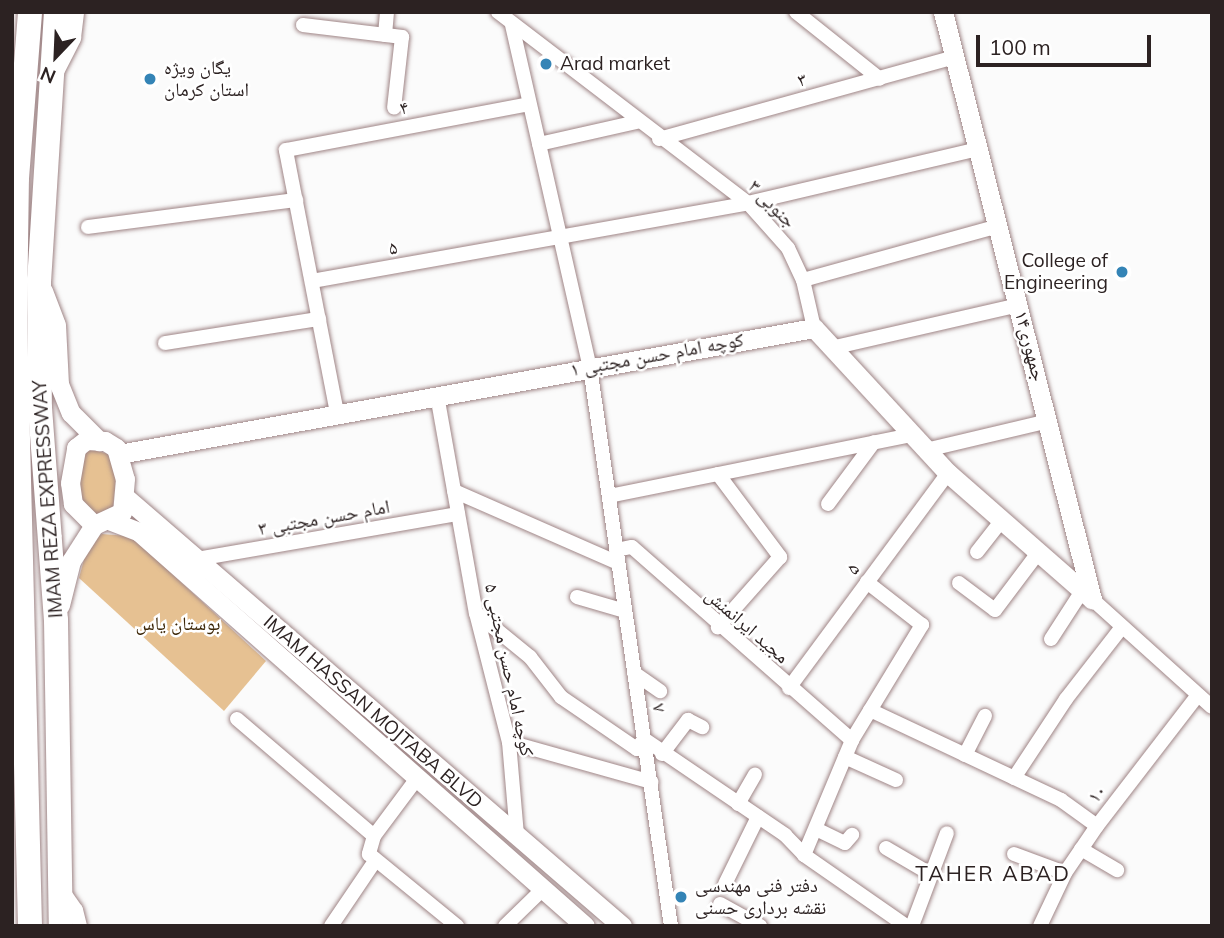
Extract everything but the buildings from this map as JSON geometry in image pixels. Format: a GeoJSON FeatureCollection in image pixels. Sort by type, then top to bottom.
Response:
{"type":"FeatureCollection","features":[{"type":"Feature","properties":{"kind":"highway","name":"IMAM REZA EXPRESSWAY"},"geometry":{"type":"LineString","coordinates":[[30,12],[17,178],[15,318],[19,671],[30,926]]}},
{"type":"Feature","properties":{"kind":"highway","name":"IMAM REZA EXPRESSWAY"},"geometry":{"type":"LineString","coordinates":[[56,12],[39,280],[40,408],[56,620],[61,926]]}},
{"type":"Feature","properties":{"kind":"main road"},"geometry":{"type":"LineString","coordinates":[[53,73],[71,37],[74,12]]}},
{"type":"Feature","properties":{"kind":"main road","name":"جمهوری۱۴"},"geometry":{"type":"LineString","coordinates":[[943,12],[1049,421],[1087,595]]}},
{"type":"Feature","properties":{"kind":"main road"},"geometry":{"type":"LineString","coordinates":[[39,280],[56,325],[59,384],[71,412],[99,441],[119,454],[125,497],[122,512],[103,523],[71,561],[56,620]]}},
{"type":"Feature","properties":{"kind":"main road"},"geometry":{"type":"LineString","coordinates":[[814,328],[948,473],[1087,595]]}},
{"type":"Feature","properties":{"kind":"main road","name":"کوچه امام حسن مجتبی ۱"},"geometry":{"type":"LineString","coordinates":[[119,454],[814,328]]}},
{"type":"Feature","properties":{"kind":"main road"},"geometry":{"type":"LineString","coordinates":[[99,441],[86,440],[76,448],[71,464],[73,504],[103,523]]}},
{"type":"Feature","properties":{"kind":"main road","name":"IMAM HASSAN MOJTABA BLVD"},"geometry":{"type":"LineString","coordinates":[[125,497],[144,525],[418,777],[585,926]]}},
{"type":"Feature","properties":{"kind":"main road","name":"IMAM HASSAN MOJTABA BLVD"},"geometry":{"type":"LineString","coordinates":[[103,523],[144,525],[197,559],[622,926]]}},
{"type":"Feature","properties":{"kind":"street"},"geometry":{"type":"LineString","coordinates":[[385,34],[387,12]]}},
{"type":"Feature","properties":{"kind":"street","name":"۳ جنوبی"},"geometry":{"type":"LineString","coordinates":[[498,12],[659,139],[748,203],[788,248],[803,280],[814,328]]}},
{"type":"Feature","properties":{"kind":"street"},"geometry":{"type":"LineString","coordinates":[[796,12],[880,79]]}},
{"type":"Feature","properties":{"kind":"street"},"geometry":{"type":"LineString","coordinates":[[303,25],[402,37],[394,108]]}},
{"type":"Feature","properties":{"kind":"street","name":"۷"},"geometry":{"type":"LineString","coordinates":[[512,25],[528,104],[564,239],[590,367],[671,926]]}},
{"type":"Feature","properties":{"kind":"street","name":"۳"},"geometry":{"type":"LineString","coordinates":[[659,139],[954,57]]}},
{"type":"Feature","properties":{"kind":"street","name":"۴"},"geometry":{"type":"LineString","coordinates":[[296,200],[286,150],[528,104]]}},
{"type":"Feature","properties":{"kind":"street"},"geometry":{"type":"LineString","coordinates":[[539,144],[637,122]]}},
{"type":"Feature","properties":{"kind":"street"},"geometry":{"type":"LineString","coordinates":[[748,203],[978,149]]}},
{"type":"Feature","properties":{"kind":"street"},"geometry":{"type":"LineString","coordinates":[[88,228],[296,200],[337,414]]}},
{"type":"Feature","properties":{"kind":"street","name":"۵"},"geometry":{"type":"LineString","coordinates":[[312,281],[564,239],[748,203]]}},
{"type":"Feature","properties":{"kind":"street"},"geometry":{"type":"LineString","coordinates":[[803,280],[999,226]]}},
{"type":"Feature","properties":{"kind":"street"},"geometry":{"type":"LineString","coordinates":[[831,348],[1019,305]]}},
{"type":"Feature","properties":{"kind":"street"},"geometry":{"type":"LineString","coordinates":[[165,343],[319,319]]}},
{"type":"Feature","properties":{"kind":"street","name":"کوچه امام حسن مجتبی ۵"},"geometry":{"type":"LineString","coordinates":[[437,395],[476,612],[509,742],[517,835]]}},
{"type":"Feature","properties":{"kind":"street"},"geometry":{"type":"LineString","coordinates":[[926,450],[1049,421]]}},
{"type":"Feature","properties":{"kind":"street"},"geometry":{"type":"LineString","coordinates":[[609,496],[912,435]]}},
{"type":"Feature","properties":{"kind":"street"},"geometry":{"type":"LineString","coordinates":[[828,504],[874,442]]}},
{"type":"Feature","properties":{"kind":"street","name":"۵"},"geometry":{"type":"LineString","coordinates":[[789,688],[948,473]]}},
{"type":"Feature","properties":{"kind":"street"},"geometry":{"type":"LineString","coordinates":[[718,474],[780,557],[719,627]]}},
{"type":"Feature","properties":{"kind":"street"},"geometry":{"type":"LineString","coordinates":[[454,491],[617,557]]}},
{"type":"Feature","properties":{"kind":"street","name":"امام حسن مجتبی ۳"},"geometry":{"type":"LineString","coordinates":[[197,559],[458,514]]}},
{"type":"Feature","properties":{"kind":"street"},"geometry":{"type":"LineString","coordinates":[[977,552],[1002,520]]}},
{"type":"Feature","properties":{"kind":"street","name":"مجید ایرانمنش"},"geometry":{"type":"LineString","coordinates":[[617,557],[632,547],[719,627],[852,740]]}},
{"type":"Feature","properties":{"kind":"street"},"geometry":{"type":"LineString","coordinates":[[959,583],[995,610],[1038,553]]}},
{"type":"Feature","properties":{"kind":"street"},"geometry":{"type":"LineString","coordinates":[[804,855],[852,740],[922,625],[867,583]]}},
{"type":"Feature","properties":{"kind":"street"},"geometry":{"type":"LineString","coordinates":[[1051,639],[1087,595],[1212,707]]}},
{"type":"Feature","properties":{"kind":"street"},"geometry":{"type":"LineString","coordinates":[[577,597],[625,611]]}},
{"type":"Feature","properties":{"kind":"street"},"geometry":{"type":"LineString","coordinates":[[476,612],[530,657],[561,698],[637,749],[644,739],[662,754],[758,817],[804,855],[906,926]]}},
{"type":"Feature","properties":{"kind":"street"},"geometry":{"type":"LineString","coordinates":[[1014,778],[1066,699],[1122,626]]}},
{"type":"Feature","properties":{"kind":"street"},"geometry":{"type":"LineString","coordinates":[[634,673],[660,691]]}},
{"type":"Feature","properties":{"kind":"street","name":"۱۰"},"geometry":{"type":"LineString","coordinates":[[1040,926],[1065,873],[1081,849],[1198,695]]}},
{"type":"Feature","properties":{"kind":"street"},"geometry":{"type":"LineString","coordinates":[[870,710],[1061,800],[1097,827]]}},
{"type":"Feature","properties":{"kind":"street"},"geometry":{"type":"LineString","coordinates":[[965,755],[985,716]]}},
{"type":"Feature","properties":{"kind":"street"},"geometry":{"type":"LineString","coordinates":[[237,719],[374,836]]}},
{"type":"Feature","properties":{"kind":"street"},"geometry":{"type":"LineString","coordinates":[[662,754],[688,720],[702,727]]}},
{"type":"Feature","properties":{"kind":"street"},"geometry":{"type":"LineString","coordinates":[[509,742],[651,782]]}},
{"type":"Feature","properties":{"kind":"street"},"geometry":{"type":"LineString","coordinates":[[845,757],[895,780]]}},
{"type":"Feature","properties":{"kind":"street"},"geometry":{"type":"LineString","coordinates":[[738,804],[755,774]]}},
{"type":"Feature","properties":{"kind":"street"},"geometry":{"type":"LineString","coordinates":[[418,777],[374,836],[369,854],[457,926]]}},
{"type":"Feature","properties":{"kind":"street"},"geometry":{"type":"LineString","coordinates":[[725,884],[758,817]]}},
{"type":"Feature","properties":{"kind":"street"},"geometry":{"type":"LineString","coordinates":[[816,829],[845,843],[852,835]]}},
{"type":"Feature","properties":{"kind":"street"},"geometry":{"type":"LineString","coordinates":[[912,926],[947,833]]}},
{"type":"Feature","properties":{"kind":"street"},"geometry":{"type":"LineString","coordinates":[[886,848],[932,875]]}},
{"type":"Feature","properties":{"kind":"street"},"geometry":{"type":"LineString","coordinates":[[1081,849],[1117,870]]}},
{"type":"Feature","properties":{"kind":"street"},"geometry":{"type":"LineString","coordinates":[[1014,854],[1065,873]]}},
{"type":"Feature","properties":{"kind":"street"},"geometry":{"type":"LineString","coordinates":[[331,926],[375,861]]}},
{"type":"Feature","properties":{"kind":"street"},"geometry":{"type":"LineString","coordinates":[[61,889],[76,910],[80,926]]}},
{"type":"Feature","properties":{"kind":"street"},"geometry":{"type":"LineString","coordinates":[[505,926],[543,889]]}},
{"type":"Feature","properties":{"kind":"street"},"geometry":{"type":"LineString","coordinates":[[720,904],[760,926]]}},
{"type":"Feature","properties":{"kind":"green space"},"geometry":{"type":"Polygon","coordinates":[[[89,449],[109,454],[116,479],[113,508],[97,515],[82,500],[79,483],[84,454],[89,449]]]}},
{"type":"Feature","properties":{"kind":"green space","name":"بوستان یاس"},"geometry":{"type":"Polygon","coordinates":[[[102,534],[128,536],[141,545],[266,661],[224,711],[79,578],[89,541],[102,534]]]}},
{"type":"Feature","properties":{"kind":"place","name":"Arad market"},"geometry":{"type":"Point","coordinates":[546,64]}},
{"type":"Feature","properties":{"kind":"place","name":"یگان ویژه استان کرمان"},"geometry":{"type":"Point","coordinates":[150,79]}},
{"type":"Feature","properties":{"kind":"place","name":"College of Engineering"},"geometry":{"type":"Point","coordinates":[1122,272]}},
{"type":"Feature","properties":{"kind":"place","name":"دفتر فنی مهندسی نقشه برداری حسنی"},"geometry":{"type":"Point","coordinates":[681,897]}},
{"type":"Feature","properties":{"kind":"district","name":"TAHER ABAD"},"geometry":{"type":"Point","coordinates":[993,873]}}]}
